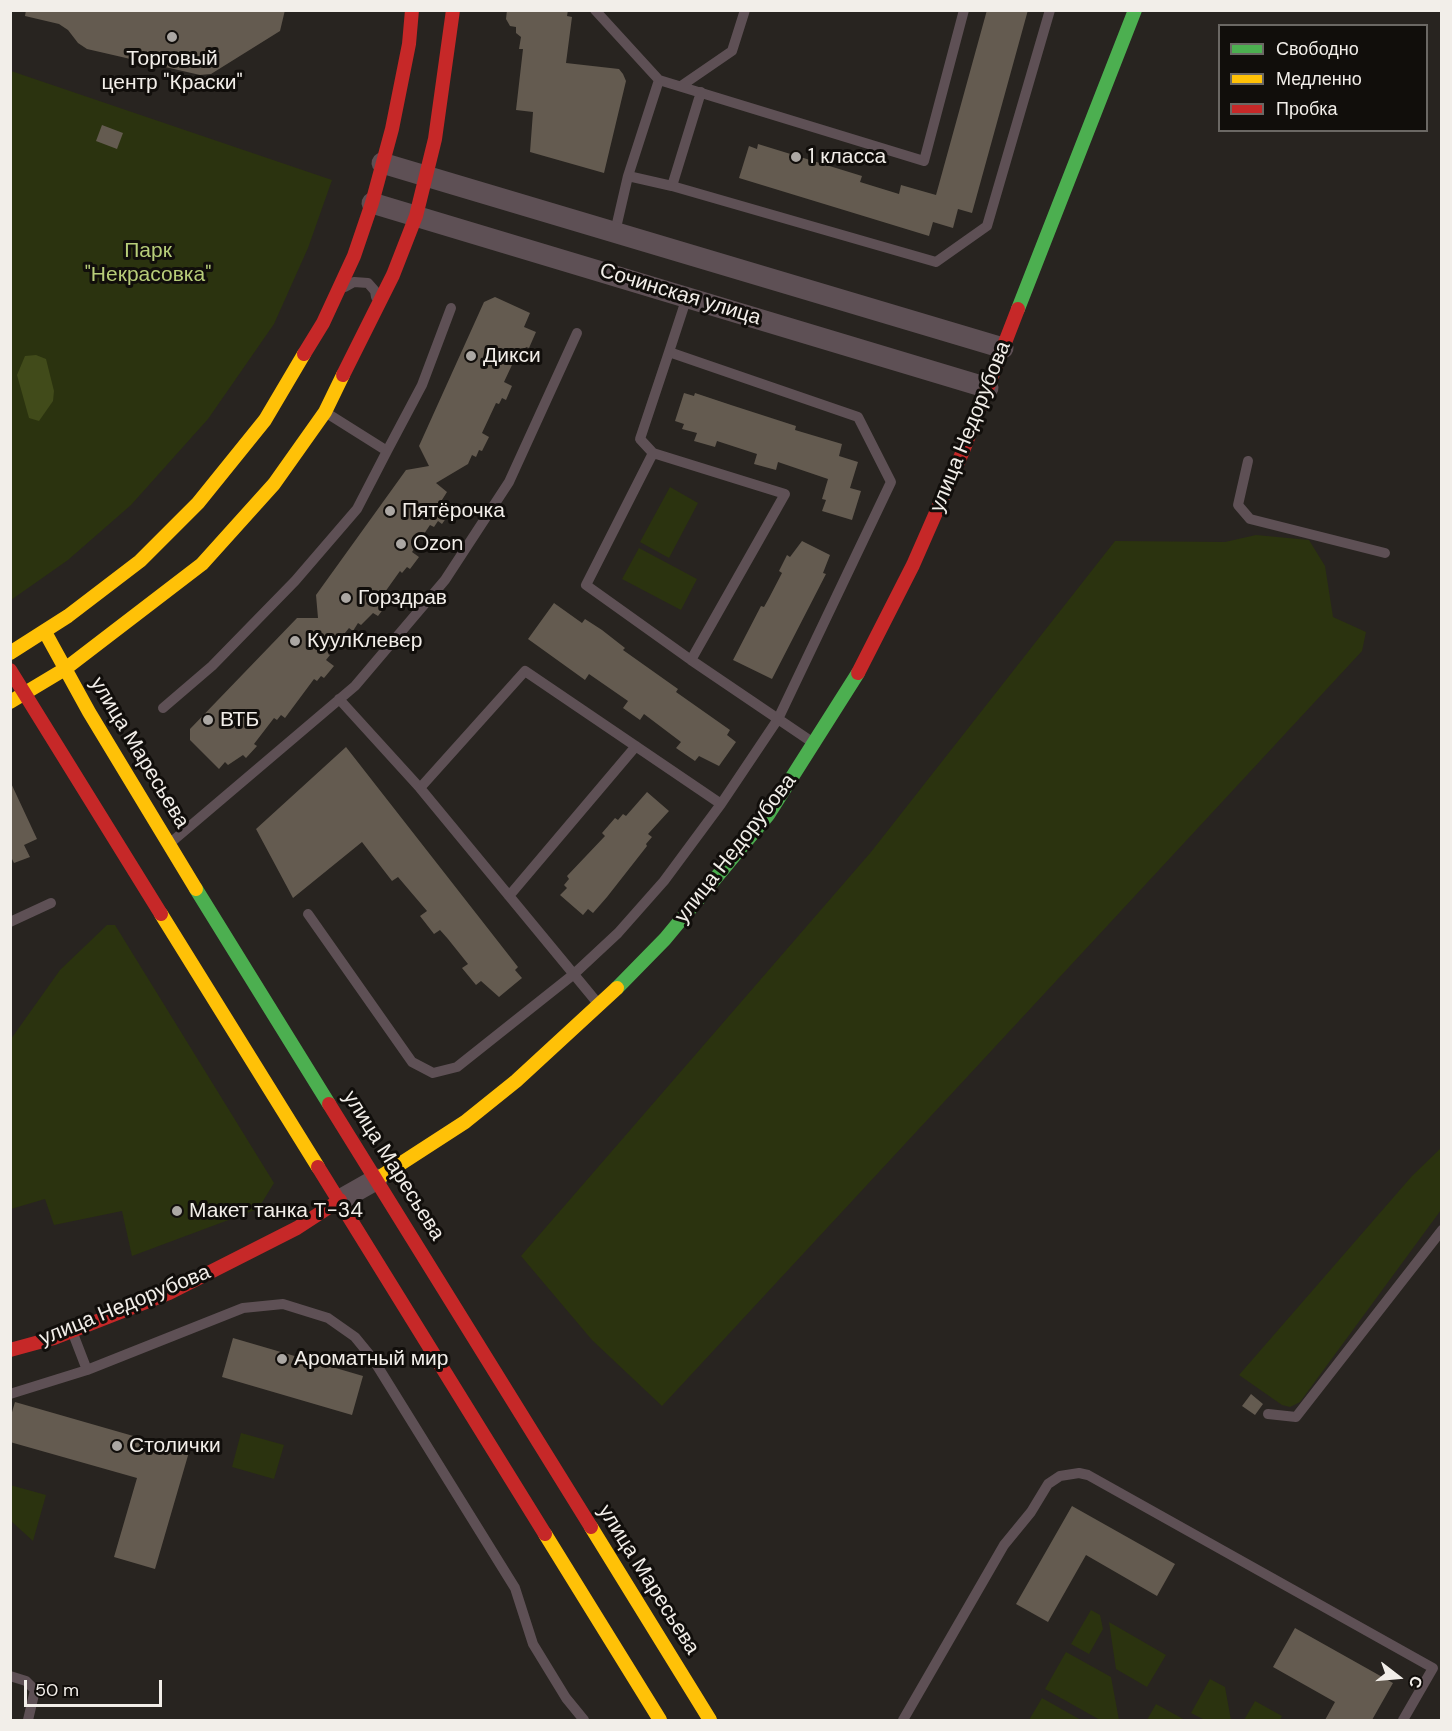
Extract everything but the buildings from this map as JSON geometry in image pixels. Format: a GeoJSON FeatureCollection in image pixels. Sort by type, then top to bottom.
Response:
{"type":"FeatureCollection","features":[{"type":"Feature","properties":{"kind":"street"},"geometry":{"type":"LineString","coordinates":[[10,653],[45,632],[140,561],[198,503],[265,420],[323,323],[354,256],[382,164],[410,44],[412,10]]}},
{"type":"Feature","properties":{"kind":"street"},"geometry":{"type":"LineString","coordinates":[[10,702],[65,669],[202,564],[274,484],[325,412],[393,275],[416,216],[435,139],[453,10]]}},
{"type":"Feature","properties":{"kind":"street","name":"улица Недорубова"},"geometry":{"type":"LineString","coordinates":[[10,1350],[72,1331],[169,1293],[297,1228],[377,1179],[465,1122],[516,1081],[600,1006],[665,939],[754,832],[854,683],[913,565],[988,388],[1132,11]]}},
{"type":"Feature","properties":{"kind":"street","name":"Сочинская улица"},"geometry":{"type":"LineString","coordinates":[[382,164],[426,175],[1003,348]]}},
{"type":"Feature","properties":{"kind":"street","name":"Сочинская улица"},"geometry":{"type":"LineString","coordinates":[[372,203],[988,388]]}},
{"type":"Feature","properties":{"kind":"street"},"geometry":{"type":"LineString","coordinates":[[113,581],[105,594],[106,610],[116,618],[135,615]]}},
{"type":"Feature","properties":{"kind":"street","name":"улица Маресьева"},"geometry":{"type":"LineString","coordinates":[[45,632],[169,844],[710,1720]]}},
{"type":"Feature","properties":{"kind":"street"},"geometry":{"type":"LineString","coordinates":[[10,670],[660,1720]]}},
{"type":"Feature","properties":{"kind":"lane"},"geometry":{"type":"LineString","coordinates":[[595,10],[659,80],[924,161],[964,10]]}},
{"type":"Feature","properties":{"kind":"lane"},"geometry":{"type":"LineString","coordinates":[[681,86],[732,51],[745,10]]}},
{"type":"Feature","properties":{"kind":"lane"},"geometry":{"type":"LineString","coordinates":[[628,176],[672,186],[936,262],[987,226],[1050,10]]}},
{"type":"Feature","properties":{"kind":"lane"},"geometry":{"type":"LineString","coordinates":[[615,232],[628,176],[659,80]]}},
{"type":"Feature","properties":{"kind":"lane"},"geometry":{"type":"LineString","coordinates":[[672,186],[700,92]]}},
{"type":"Feature","properties":{"kind":"lane"},"geometry":{"type":"LineString","coordinates":[[338,291],[354,282],[368,283],[375,291],[377,306]]}},
{"type":"Feature","properties":{"kind":"lane"},"geometry":{"type":"LineString","coordinates":[[687,297],[640,439],[653,453],[785,494],[691,660]]}},
{"type":"Feature","properties":{"kind":"lane"},"geometry":{"type":"LineString","coordinates":[[163,708],[212,666],[295,581],[357,509],[422,385],[451,308]]}},
{"type":"Feature","properties":{"kind":"lane"},"geometry":{"type":"LineString","coordinates":[[169,844],[355,686],[445,580],[503,491],[577,333]]}},
{"type":"Feature","properties":{"kind":"lane"},"geometry":{"type":"LineString","coordinates":[[308,915],[412,1062],[433,1074],[457,1067],[574,974],[618,933],[664,881],[721,804],[778,719],[891,482],[858,417],[669,352]]}},
{"type":"Feature","properties":{"kind":"lane"},"geometry":{"type":"LineString","coordinates":[[325,412],[387,451]]}},
{"type":"Feature","properties":{"kind":"lane"},"geometry":{"type":"LineString","coordinates":[[653,453],[586,585],[815,744]]}},
{"type":"Feature","properties":{"kind":"lane"},"geometry":{"type":"LineString","coordinates":[[1248,461],[1238,505],[1250,519],[1385,553]]}},
{"type":"Feature","properties":{"kind":"lane"},"geometry":{"type":"LineString","coordinates":[[420,788],[525,671],[721,804]]}},
{"type":"Feature","properties":{"kind":"lane"},"geometry":{"type":"LineString","coordinates":[[339,699],[420,788],[600,1006]]}},
{"type":"Feature","properties":{"kind":"lane"},"geometry":{"type":"LineString","coordinates":[[510,896],[636,746]]}},
{"type":"Feature","properties":{"kind":"lane"},"geometry":{"type":"LineString","coordinates":[[10,922],[51,903]]}},
{"type":"Feature","properties":{"kind":"lane"},"geometry":{"type":"LineString","coordinates":[[1268,1414],[1296,1417],[1442,1230]]}},
{"type":"Feature","properties":{"kind":"lane"},"geometry":{"type":"LineString","coordinates":[[10,1394],[87,1370],[224,1315],[257,1305],[284,1304],[313,1312],[340,1325],[374,1359],[515,1588],[533,1644],[566,1698],[584,1720]]}},
{"type":"Feature","properties":{"kind":"lane"},"geometry":{"type":"LineString","coordinates":[[72,1331],[87,1370]]}},
{"type":"Feature","properties":{"kind":"lane"},"geometry":{"type":"LineString","coordinates":[[903,1720],[1004,1545],[1031,1512],[1048,1484],[1060,1476],[1079,1473],[1088,1474],[1432,1668],[1403,1720]]}},
{"type":"Feature","properties":{"kind":"lane"},"geometry":{"type":"LineString","coordinates":[[10,1676],[26,1681],[35,1690],[28,1720]]}},
{"type":"Feature","properties":{"kind":"green space","name":"Парк \"Некрасовка\""},"geometry":{"type":"Polygon","coordinates":[[[11,71],[332,180],[308,248],[274,324],[208,419],[131,505],[68,560],[11,600],[11,71]]]}},
{"type":"Feature","properties":{"kind":"green space"},"geometry":{"type":"Polygon","coordinates":[[[36,355],[46,359],[54,391],[53,401],[39,421],[29,418],[17,375],[25,356],[36,355]]]}},
{"type":"Feature","properties":{"kind":"green space"},"geometry":{"type":"Polygon","coordinates":[[[670,487],[698,503],[669,558],[640,542],[670,487]]]}},
{"type":"Feature","properties":{"kind":"green space"},"geometry":{"type":"Polygon","coordinates":[[[1256,535],[1309,540],[1325,566],[1333,617],[1366,632],[1362,651],[662,1406],[592,1340],[521,1256],[871,852],[1115,541],[1225,542],[1256,535]]]}},
{"type":"Feature","properties":{"kind":"green space"},"geometry":{"type":"Polygon","coordinates":[[[639,548],[697,579],[681,610],[622,579],[639,548]]]}},
{"type":"Feature","properties":{"kind":"green space"},"geometry":{"type":"Polygon","coordinates":[[[107,925],[115,925],[274,1183],[258,1209],[132,1256],[122,1211],[54,1225],[45,1199],[11,1209],[11,1039],[60,970],[107,925]]]}},
{"type":"Feature","properties":{"kind":"green space"},"geometry":{"type":"Polygon","coordinates":[[[1440,1149],[1441,1210],[1300,1402],[1290,1407],[1282,1405],[1239,1375],[1412,1176],[1440,1149]]]}},
{"type":"Feature","properties":{"kind":"green space"},"geometry":{"type":"Polygon","coordinates":[[[241,1433],[284,1445],[274,1479],[232,1467],[241,1433]]]}},
{"type":"Feature","properties":{"kind":"green space"},"geometry":{"type":"Polygon","coordinates":[[[10,1485],[46,1495],[33,1541],[11,1521],[10,1485]]]}},
{"type":"Feature","properties":{"kind":"green space"},"geometry":{"type":"Polygon","coordinates":[[[1091,1610],[1100,1615],[1103,1629],[1089,1654],[1071,1644],[1091,1610]]]}},
{"type":"Feature","properties":{"kind":"green space"},"geometry":{"type":"Polygon","coordinates":[[[1109,1622],[1166,1655],[1147,1687],[1116,1669],[1109,1622]]]}},
{"type":"Feature","properties":{"kind":"green space"},"geometry":{"type":"Polygon","coordinates":[[[1066,1652],[1111,1677],[1119,1720],[1100,1720],[1045,1689],[1066,1652]]]}},
{"type":"Feature","properties":{"kind":"green space"},"geometry":{"type":"Polygon","coordinates":[[[1210,1679],[1225,1687],[1231,1720],[1205,1720],[1191,1713],[1210,1679]]]}},
{"type":"Feature","properties":{"kind":"green space"},"geometry":{"type":"Polygon","coordinates":[[[1042,1698],[1081,1720],[1029,1720],[1042,1698]]]}},
{"type":"Feature","properties":{"kind":"green space"},"geometry":{"type":"Polygon","coordinates":[[[1255,1701],[1282,1716],[1280,1720],[1244,1720],[1255,1701]]]}},
{"type":"Feature","properties":{"kind":"green space"},"geometry":{"type":"Polygon","coordinates":[[[1156,1704],[1185,1720],[1147,1720],[1156,1704]]]}},
{"type":"Feature","properties":{"kind":"traffic: fast"},"geometry":{"type":"LineString","coordinates":[[1018,309],[1135,10]]}},
{"type":"Feature","properties":{"kind":"traffic: fast"},"geometry":{"type":"LineString","coordinates":[[617,988],[665,939],[768,815],[858,673]]}},
{"type":"Feature","properties":{"kind":"traffic: fast"},"geometry":{"type":"LineString","coordinates":[[196,889],[329,1104]]}},
{"type":"Feature","properties":{"kind":"traffic: slow"},"geometry":{"type":"LineString","coordinates":[[10,653],[68,616],[140,561],[198,503],[265,420],[304,354]]}},
{"type":"Feature","properties":{"kind":"traffic: slow"},"geometry":{"type":"LineString","coordinates":[[10,702],[65,669],[202,564],[274,484],[325,412],[343,375]]}},
{"type":"Feature","properties":{"kind":"traffic: slow"},"geometry":{"type":"LineString","coordinates":[[45,632],[89,712],[196,889]]}},
{"type":"Feature","properties":{"kind":"traffic: slow"},"geometry":{"type":"LineString","coordinates":[[161,914],[318,1167]]}},
{"type":"Feature","properties":{"kind":"traffic: slow"},"geometry":{"type":"LineString","coordinates":[[377,1179],[465,1122],[516,1081],[617,988]]}},
{"type":"Feature","properties":{"kind":"traffic: slow"},"geometry":{"type":"LineString","coordinates":[[591,1527],[710,1720]]}},
{"type":"Feature","properties":{"kind":"traffic: slow"},"geometry":{"type":"LineString","coordinates":[[545,1534],[660,1720]]}},
{"type":"Feature","properties":{"kind":"traffic: jam"},"geometry":{"type":"LineString","coordinates":[[304,354],[323,323],[354,256],[372,203],[392,129],[409,44],[412,10]]}},
{"type":"Feature","properties":{"kind":"traffic: jam"},"geometry":{"type":"LineString","coordinates":[[343,375],[393,275],[416,216],[435,139],[453,10]]}},
{"type":"Feature","properties":{"kind":"traffic: jam"},"geometry":{"type":"LineString","coordinates":[[858,673],[913,565],[963,451],[1018,309]]}},
{"type":"Feature","properties":{"kind":"traffic: jam"},"geometry":{"type":"LineString","coordinates":[[10,670],[161,914]]}},
{"type":"Feature","properties":{"kind":"traffic: jam"},"geometry":{"type":"LineString","coordinates":[[329,1104],[591,1527]]}},
{"type":"Feature","properties":{"kind":"traffic: jam"},"geometry":{"type":"LineString","coordinates":[[318,1167],[545,1534]]}},
{"type":"Feature","properties":{"kind":"traffic: jam"},"geometry":{"type":"LineString","coordinates":[[10,1350],[54,1338],[169,1293],[297,1228],[340,1200]]}},
{"type":"Feature","properties":{"kind":"place","name":"Торговый центр \"Краски\""},"geometry":{"type":"Point","coordinates":[172,37]}},
{"type":"Feature","properties":{"kind":"place","name":"1 класса"},"geometry":{"type":"Point","coordinates":[796,157]}},
{"type":"Feature","properties":{"kind":"place","name":"Дикси"},"geometry":{"type":"Point","coordinates":[471,356]}},
{"type":"Feature","properties":{"kind":"place","name":"Пятёрочка"},"geometry":{"type":"Point","coordinates":[390,511]}},
{"type":"Feature","properties":{"kind":"place","name":"Ozon"},"geometry":{"type":"Point","coordinates":[401,544]}},
{"type":"Feature","properties":{"kind":"place","name":"Горздрав"},"geometry":{"type":"Point","coordinates":[346,598]}},
{"type":"Feature","properties":{"kind":"place","name":"КуулКлевер"},"geometry":{"type":"Point","coordinates":[295,641]}},
{"type":"Feature","properties":{"kind":"place","name":"ВТБ"},"geometry":{"type":"Point","coordinates":[208,720]}},
{"type":"Feature","properties":{"kind":"place","name":"Макет танка Т-34"},"geometry":{"type":"Point","coordinates":[177,1211]}},
{"type":"Feature","properties":{"kind":"place","name":"Ароматный мир"},"geometry":{"type":"Point","coordinates":[282,1359]}},
{"type":"Feature","properties":{"kind":"place","name":"Столички"},"geometry":{"type":"Point","coordinates":[117,1446]}}]}
